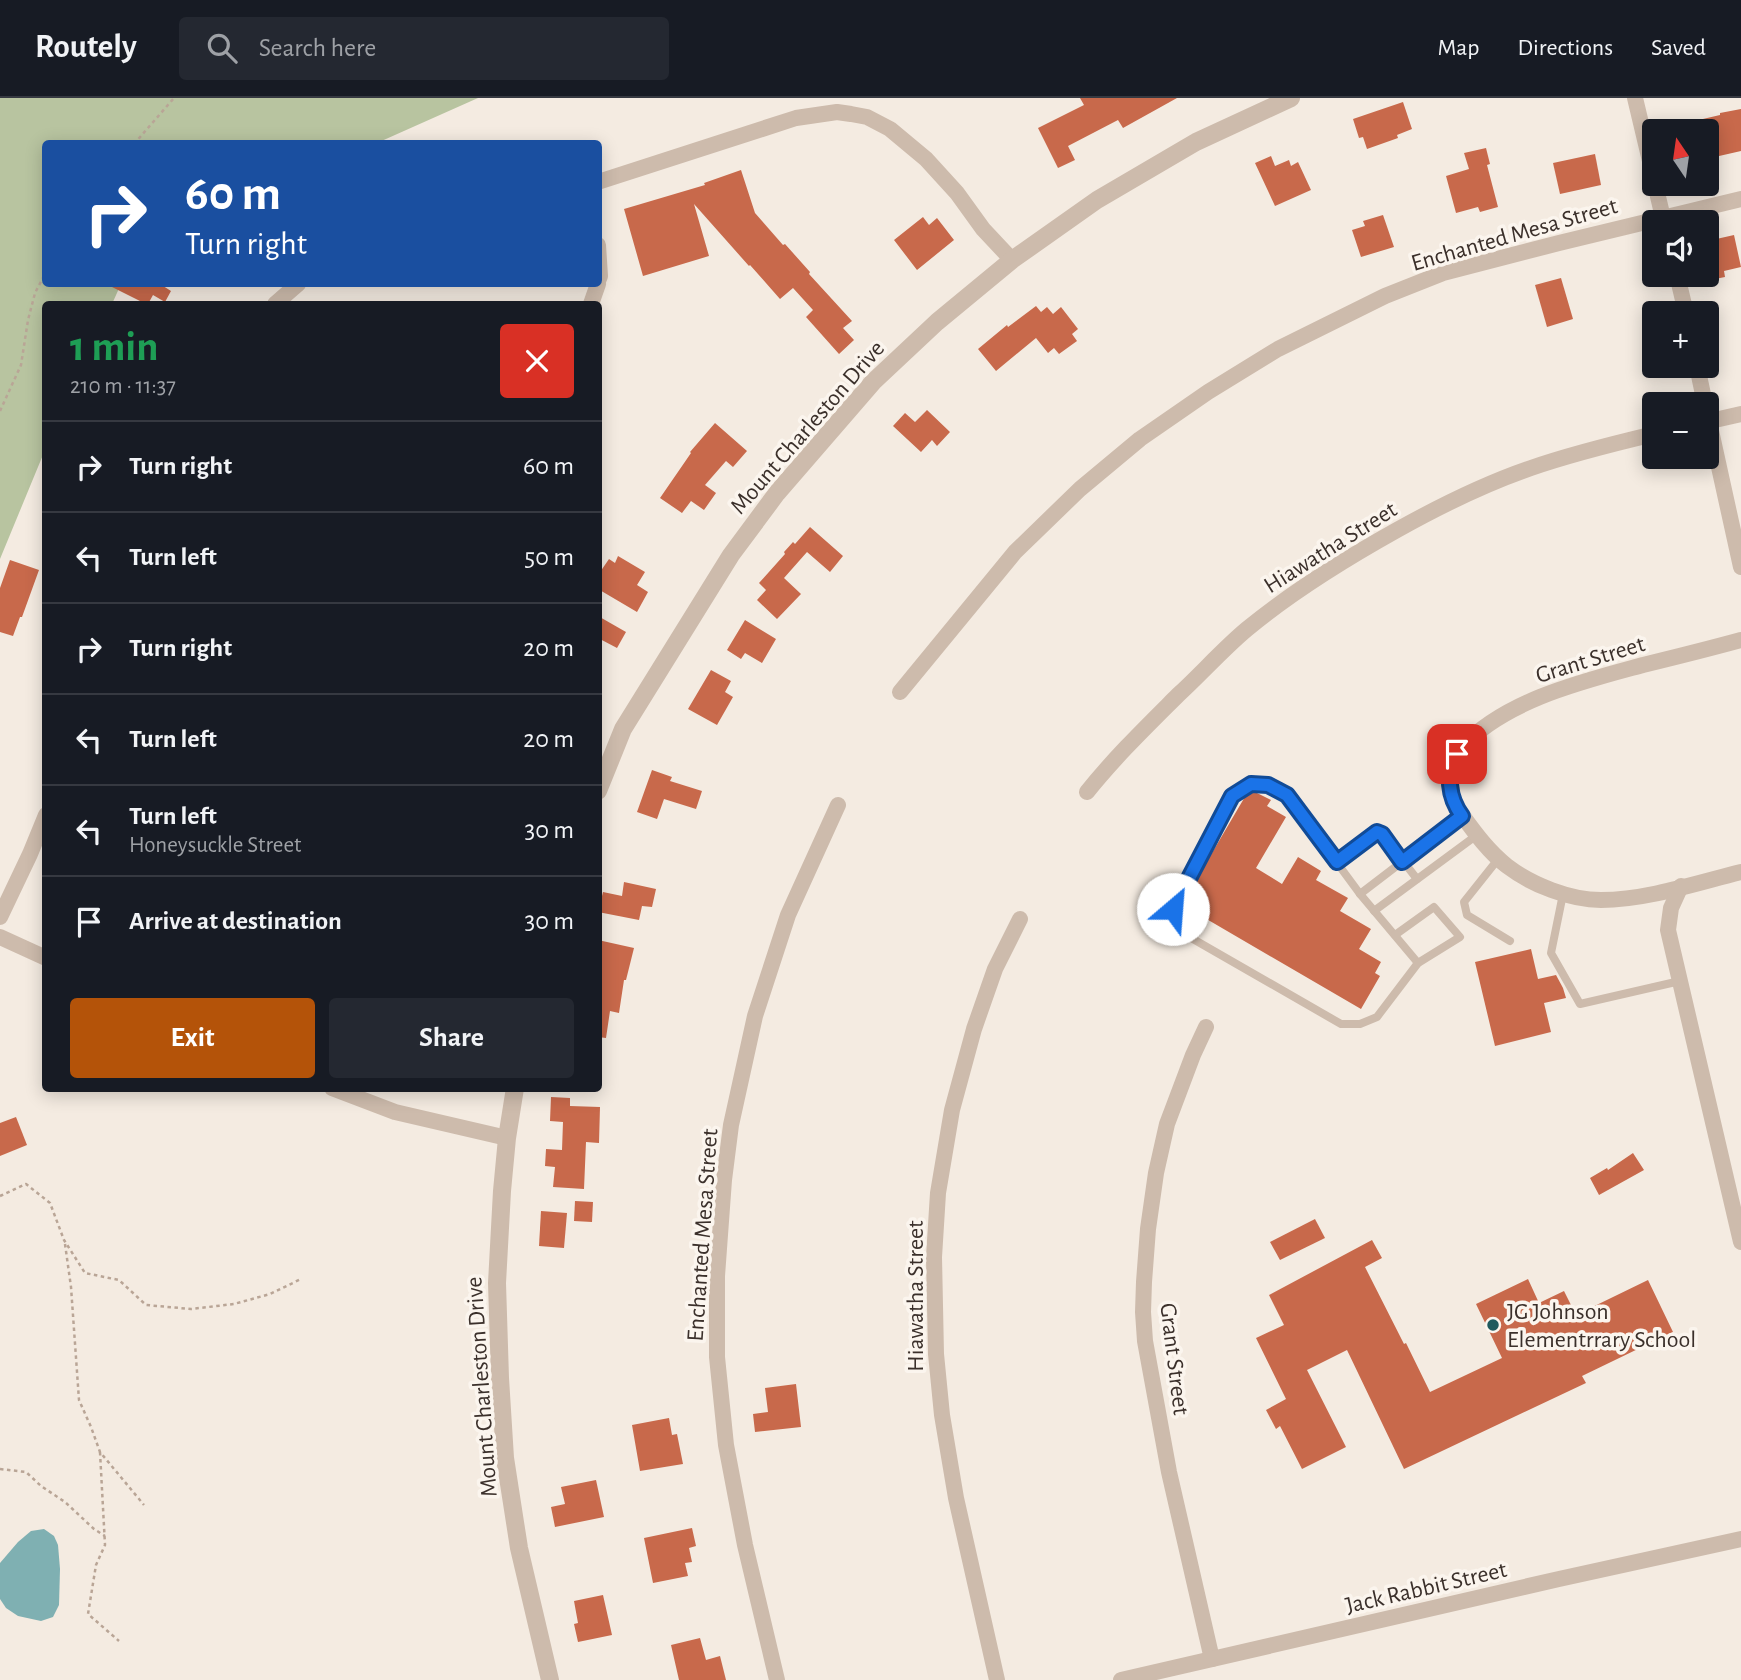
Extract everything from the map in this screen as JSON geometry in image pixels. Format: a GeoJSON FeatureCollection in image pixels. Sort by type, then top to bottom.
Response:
{"type":"FeatureCollection","features":[{"type":"Feature","properties":{"kind":"street","name":"Mount Charleston Drive"},"geometry":{"type":"LineString","coordinates":[[602,780],[623,729],[731,555],[777,493],[873,382],[937,322],[1012,260],[1097,200],[1196,142],[1291,98]]}},
{"type":"Feature","properties":{"kind":"street"},"geometry":{"type":"LineString","coordinates":[[1635,98],[1642,127]]}},
{"type":"Feature","properties":{"kind":"street"},"geometry":{"type":"LineString","coordinates":[[602,181],[796,118],[837,113],[867,117],[890,129],[926,159],[1012,260]]}},
{"type":"Feature","properties":{"kind":"street","name":"Enchanted Mesa Street"},"geometry":{"type":"LineString","coordinates":[[1701,210],[1741,199]]}},
{"type":"Feature","properties":{"kind":"street","name":"Enchanted Mesa Street"},"geometry":{"type":"LineString","coordinates":[[900,692],[1024,543],[1080,489],[1140,439],[1208,392],[1278,349],[1385,296],[1443,273],[1642,225]]}},
{"type":"Feature","properties":{"kind":"street"},"geometry":{"type":"LineString","coordinates":[[278,301],[295,287]]}},
{"type":"Feature","properties":{"kind":"street"},"geometry":{"type":"LineString","coordinates":[[1719,414],[1741,414]]}},
{"type":"Feature","properties":{"kind":"street","name":"Hiawatha Street"},"geometry":{"type":"LineString","coordinates":[[1087,792],[1151,722],[1244,632],[1278,605],[1357,552],[1440,506],[1493,482],[1600,447],[1642,437]]}},
{"type":"Feature","properties":{"kind":"street"},"geometry":{"type":"LineString","coordinates":[[1719,468],[1741,567]]}},
{"type":"Feature","properties":{"kind":"street","name":"Grant Street"},"geometry":{"type":"LineString","coordinates":[[1462,816],[1457,809],[1449,782],[1450,767],[1463,746],[1488,724],[1532,700],[1594,678],[1741,640]]}},
{"type":"Feature","properties":{"kind":"street","name":"Enchanted Mesa Street"},"geometry":{"type":"LineString","coordinates":[[777,1680],[745,1545],[726,1445],[717,1357],[717,1276],[731,1125],[755,1016],[788,915],[838,805]]}},
{"type":"Feature","properties":{"kind":"street"},"geometry":{"type":"LineString","coordinates":[[1462,816],[1507,866],[1535,883],[1563,894],[1599,900],[1631,898],[1741,872]]}},
{"type":"Feature","properties":{"kind":"street"},"geometry":{"type":"LineString","coordinates":[[0,917],[42,825]]}},
{"type":"Feature","properties":{"kind":"street"},"geometry":{"type":"LineString","coordinates":[[1681,886],[1671,908],[1668,930],[1741,1241]]}},
{"type":"Feature","properties":{"kind":"street","name":"Hiawatha Street"},"geometry":{"type":"LineString","coordinates":[[997,1680],[956,1498],[942,1415],[936,1354],[934,1257],[938,1193],[952,1110],[978,1017],[995,969],[1020,919]]}},
{"type":"Feature","properties":{"kind":"street"},"geometry":{"type":"LineString","coordinates":[[0,937],[42,956]]}},
{"type":"Feature","properties":{"kind":"street","name":"Grant Street"},"geometry":{"type":"LineString","coordinates":[[1206,1027],[1167,1124],[1156,1173],[1148,1228],[1143,1312],[1145,1340],[1169,1472],[1212,1659]]}},
{"type":"Feature","properties":{"kind":"street"},"geometry":{"type":"LineString","coordinates":[[342,1092],[395,1112],[507,1138]]}},
{"type":"Feature","properties":{"kind":"street","name":"Mount Charleston Drive"},"geometry":{"type":"LineString","coordinates":[[514,1092],[507,1138],[497,1283],[500,1378],[505,1458],[519,1548],[550,1680]]}},
{"type":"Feature","properties":{"kind":"street","name":"Jack Rabbit Street"},"geometry":{"type":"LineString","coordinates":[[1121,1680],[1741,1539]]}},
{"type":"Feature","properties":{"kind":"lane"},"geometry":{"type":"LineString","coordinates":[[1395,935],[1434,907],[1460,937],[1419,962],[1377,1017],[1360,1024],[1341,1024],[1193,939],[1180,929],[1173,909],[1232,796],[1251,784],[1268,785],[1287,795],[1360,894],[1374,911],[1395,935],[1419,962]]}},
{"type":"Feature","properties":{"kind":"lane"},"geometry":{"type":"LineString","coordinates":[[1360,894],[1462,816]]}},
{"type":"Feature","properties":{"kind":"lane"},"geometry":{"type":"LineString","coordinates":[[1337,862],[1377,832],[1382,834],[1417,880]]}},
{"type":"Feature","properties":{"kind":"lane"},"geometry":{"type":"LineString","coordinates":[[1374,911],[1477,835]]}},
{"type":"Feature","properties":{"kind":"lane"},"geometry":{"type":"LineString","coordinates":[[1499,858],[1464,902],[1466,915],[1510,941]]}},
{"type":"Feature","properties":{"kind":"lane"},"geometry":{"type":"LineString","coordinates":[[1563,894],[1550,953],[1580,1004],[1680,981]]}},
{"type":"Feature","properties":{"kind":"path"},"geometry":{"type":"LineString","coordinates":[[137,140],[174,98]]}},
{"type":"Feature","properties":{"kind":"path"},"geometry":{"type":"LineString","coordinates":[[0,411],[21,365],[28,320],[42,280]]}},
{"type":"Feature","properties":{"kind":"path"},"geometry":{"type":"LineString","coordinates":[[0,1196],[26,1184],[50,1203],[64,1240],[85,1273],[119,1280],[146,1305],[191,1309],[234,1304],[270,1294],[301,1279]]}},
{"type":"Feature","properties":{"kind":"path"},"geometry":{"type":"LineString","coordinates":[[64,1240],[71,1287],[79,1400],[100,1452],[106,1545],[96,1565],[88,1614],[119,1640]]}},
{"type":"Feature","properties":{"kind":"path"},"geometry":{"type":"LineString","coordinates":[[100,1452],[144,1505]]}},
{"type":"Feature","properties":{"kind":"path"},"geometry":{"type":"LineString","coordinates":[[0,1469],[26,1472],[105,1536]]}},
{"type":"Feature","properties":{"kind":"green space"},"geometry":{"type":"Polygon","coordinates":[[[0,98],[478,98],[384,140],[42,140],[42,287],[120,287],[113,301],[42,301],[42,457],[0,559],[0,98]]]}},
{"type":"Feature","properties":{"kind":"water"},"geometry":{"type":"Polygon","coordinates":[[[44,1529],[54,1536],[58,1545],[59,1605],[53,1617],[41,1621],[18,1616],[6,1608],[0,1599],[0,1563],[31,1531],[44,1529]]]}},
{"type":"Feature","properties":{"kind":"building"},"geometry":{"type":"Polygon","coordinates":[[[1080,98],[1177,98],[1123,128],[1118,120],[1068,146],[1075,160],[1058,168],[1038,128],[1084,105],[1080,98]]]}},
{"type":"Feature","properties":{"kind":"building"},"geometry":{"type":"Polygon","coordinates":[[[1403,102],[1412,129],[1397,135],[1398,138],[1367,149],[1363,137],[1359,138],[1353,119],[1403,102]]]}},
{"type":"Feature","properties":{"kind":"building"},"geometry":{"type":"Polygon","coordinates":[[[1741,109],[1741,151],[1719,156],[1719,119],[1703,119],[1741,109]]]}},
{"type":"Feature","properties":{"kind":"building"},"geometry":{"type":"Polygon","coordinates":[[[1486,148],[1490,164],[1487,165],[1498,207],[1480,212],[1478,207],[1456,213],[1446,176],[1469,169],[1464,153],[1486,148]]]}},
{"type":"Feature","properties":{"kind":"building"},"geometry":{"type":"Polygon","coordinates":[[[1595,154],[1601,185],[1560,194],[1553,163],[1595,154]]]}},
{"type":"Feature","properties":{"kind":"building"},"geometry":{"type":"Polygon","coordinates":[[[1271,156],[1275,166],[1289,160],[1291,166],[1298,162],[1311,190],[1275,206],[1255,163],[1271,156]]]}},
{"type":"Feature","properties":{"kind":"building"},"geometry":{"type":"Polygon","coordinates":[[[741,170],[755,213],[852,321],[843,328],[854,340],[839,354],[806,317],[813,310],[793,288],[780,299],[694,204],[709,256],[643,276],[624,209],[705,185],[704,183],[741,170]]]}},
{"type":"Feature","properties":{"kind":"building"},"geometry":{"type":"Polygon","coordinates":[[[1383,215],[1394,247],[1361,257],[1352,230],[1365,226],[1363,221],[1383,215]]]}},
{"type":"Feature","properties":{"kind":"building"},"geometry":{"type":"Polygon","coordinates":[[[923,217],[929,225],[937,218],[954,240],[917,270],[894,240],[923,217]]]}},
{"type":"Feature","properties":{"kind":"building"},"geometry":{"type":"Polygon","coordinates":[[[1734,235],[1741,267],[1724,271],[1725,277],[1719,278],[1719,238],[1734,235]]]}},
{"type":"Feature","properties":{"kind":"building"},"geometry":{"type":"Polygon","coordinates":[[[1561,278],[1573,319],[1547,327],[1535,285],[1561,278]]]}},
{"type":"Feature","properties":{"kind":"building"},"geometry":{"type":"Polygon","coordinates":[[[112,287],[165,287],[171,291],[166,301],[153,295],[150,301],[140,301],[112,287]]]}},
{"type":"Feature","properties":{"kind":"building"},"geometry":{"type":"Polygon","coordinates":[[[1036,306],[1041,312],[1047,307],[1053,314],[1061,307],[1078,329],[1072,334],[1077,341],[1059,354],[1054,348],[1048,353],[1036,338],[996,371],[978,349],[1036,306]]]}},
{"type":"Feature","properties":{"kind":"building"},"geometry":{"type":"Polygon","coordinates":[[[927,410],[950,432],[937,446],[932,440],[921,452],[893,426],[905,413],[915,422],[927,410]]]}},
{"type":"Feature","properties":{"kind":"building"},"geometry":{"type":"Polygon","coordinates":[[[715,423],[747,451],[733,467],[726,461],[705,485],[716,493],[704,510],[691,501],[682,513],[660,498],[690,452],[715,423]]]}},
{"type":"Feature","properties":{"kind":"building"},"geometry":{"type":"Polygon","coordinates":[[[810,527],[843,556],[830,572],[807,552],[784,578],[801,594],[777,619],[757,600],[766,590],[759,583],[793,542],[795,544],[810,527]]]}},
{"type":"Feature","properties":{"kind":"building"},"geometry":{"type":"Polygon","coordinates":[[[618,556],[645,572],[637,585],[648,592],[637,612],[602,591],[602,569],[609,559],[615,563],[618,556]]]}},
{"type":"Feature","properties":{"kind":"building"},"geometry":{"type":"Polygon","coordinates":[[[10,560],[39,570],[13,636],[0,632],[0,588],[10,560]]]}},
{"type":"Feature","properties":{"kind":"building"},"geometry":{"type":"Polygon","coordinates":[[[602,618],[626,632],[617,648],[602,640],[602,618]]]}},
{"type":"Feature","properties":{"kind":"building"},"geometry":{"type":"Polygon","coordinates":[[[745,620],[776,639],[762,663],[745,653],[741,659],[727,650],[745,620]]]}},
{"type":"Feature","properties":{"kind":"building"},"geometry":{"type":"Polygon","coordinates":[[[711,670],[731,681],[725,692],[733,697],[717,725],[688,709],[711,670]]]}},
{"type":"Feature","properties":{"kind":"building"},"geometry":{"type":"Polygon","coordinates":[[[652,770],[672,777],[670,781],[702,791],[696,809],[664,799],[657,819],[637,812],[652,770]]]}},
{"type":"Feature","properties":{"kind":"building"},"geometry":{"type":"Polygon","coordinates":[[[1253,791],[1271,800],[1267,806],[1286,817],[1256,868],[1282,884],[1298,857],[1321,871],[1316,880],[1348,898],[1340,911],[1371,929],[1359,949],[1381,962],[1375,973],[1380,976],[1361,1009],[1186,907],[1197,887],[1193,885],[1246,795],[1253,791]]]}},
{"type":"Feature","properties":{"kind":"building"},"geometry":{"type":"Polygon","coordinates":[[[624,882],[656,889],[652,907],[642,906],[639,920],[602,913],[603,892],[622,896],[624,882]]]}},
{"type":"Feature","properties":{"kind":"building"},"geometry":{"type":"Polygon","coordinates":[[[602,941],[634,948],[624,980],[619,1013],[610,1011],[606,1038],[602,1038],[602,941]]]}},
{"type":"Feature","properties":{"kind":"building"},"geometry":{"type":"Polygon","coordinates":[[[1531,949],[1538,979],[1556,975],[1566,998],[1544,1003],[1551,1032],[1495,1046],[1475,962],[1531,949]]]}},
{"type":"Feature","properties":{"kind":"building"},"geometry":{"type":"Polygon","coordinates":[[[551,1097],[570,1098],[570,1106],[600,1107],[599,1143],[586,1142],[584,1189],[553,1187],[555,1167],[545,1166],[546,1149],[562,1150],[563,1122],[550,1121],[551,1097]]]}},
{"type":"Feature","properties":{"kind":"building"},"geometry":{"type":"Polygon","coordinates":[[[16,1117],[27,1145],[0,1156],[0,1123],[16,1117]]]}},
{"type":"Feature","properties":{"kind":"building"},"geometry":{"type":"Polygon","coordinates":[[[1633,1153],[1644,1170],[1599,1195],[1590,1178],[1607,1168],[1608,1170],[1633,1153]]]}},
{"type":"Feature","properties":{"kind":"building"},"geometry":{"type":"Polygon","coordinates":[[[575,1201],[593,1202],[592,1222],[574,1221],[575,1201]]]}},
{"type":"Feature","properties":{"kind":"building"},"geometry":{"type":"Polygon","coordinates":[[[541,1211],[567,1213],[564,1248],[539,1246],[541,1211]]]}},
{"type":"Feature","properties":{"kind":"building"},"geometry":{"type":"Polygon","coordinates":[[[1315,1219],[1325,1238],[1280,1260],[1270,1242],[1315,1219]]]}},
{"type":"Feature","properties":{"kind":"building"},"geometry":{"type":"Polygon","coordinates":[[[1372,1240],[1382,1258],[1365,1267],[1430,1392],[1502,1358],[1476,1304],[1528,1279],[1539,1303],[1564,1291],[1576,1315],[1648,1280],[1673,1332],[1582,1376],[1586,1383],[1404,1469],[1347,1350],[1307,1370],[1346,1447],[1302,1469],[1280,1426],[1276,1429],[1266,1410],[1286,1399],[1256,1338],[1284,1325],[1269,1295],[1372,1240]]]}},
{"type":"Feature","properties":{"kind":"building"},"geometry":{"type":"Polygon","coordinates":[[[796,1384],[801,1427],[755,1432],[753,1414],[768,1412],[765,1388],[796,1384]]]}},
{"type":"Feature","properties":{"kind":"building"},"geometry":{"type":"Polygon","coordinates":[[[669,1418],[672,1435],[677,1434],[683,1464],[640,1471],[632,1425],[669,1418]]]}},
{"type":"Feature","properties":{"kind":"building"},"geometry":{"type":"Polygon","coordinates":[[[596,1480],[604,1517],[555,1527],[551,1507],[565,1504],[561,1487],[596,1480]]]}},
{"type":"Feature","properties":{"kind":"building"},"geometry":{"type":"Polygon","coordinates":[[[692,1528],[696,1546],[689,1548],[692,1562],[685,1563],[688,1576],[653,1583],[644,1538],[692,1528]]]}},
{"type":"Feature","properties":{"kind":"building"},"geometry":{"type":"Polygon","coordinates":[[[603,1595],[612,1635],[578,1642],[574,1624],[578,1623],[574,1601],[603,1595]]]}},
{"type":"Feature","properties":{"kind":"building"},"geometry":{"type":"Polygon","coordinates":[[[700,1638],[706,1660],[720,1656],[726,1680],[679,1680],[671,1645],[700,1638]]]}},
{"type":"Feature","properties":{"kind":"place","name":"JG Johnson Elementrrary School"},"geometry":{"type":"Point","coordinates":[1493,1325]}},
{"type":"Feature","properties":{"kind":"route"},"geometry":{"type":"LineString","coordinates":[[1173,909],[1232,796],[1251,784],[1268,785],[1287,795],[1337,862],[1377,832],[1382,834],[1402,862],[1462,816],[1457,809],[1449,782],[1450,767],[1457,754]]}}]}
